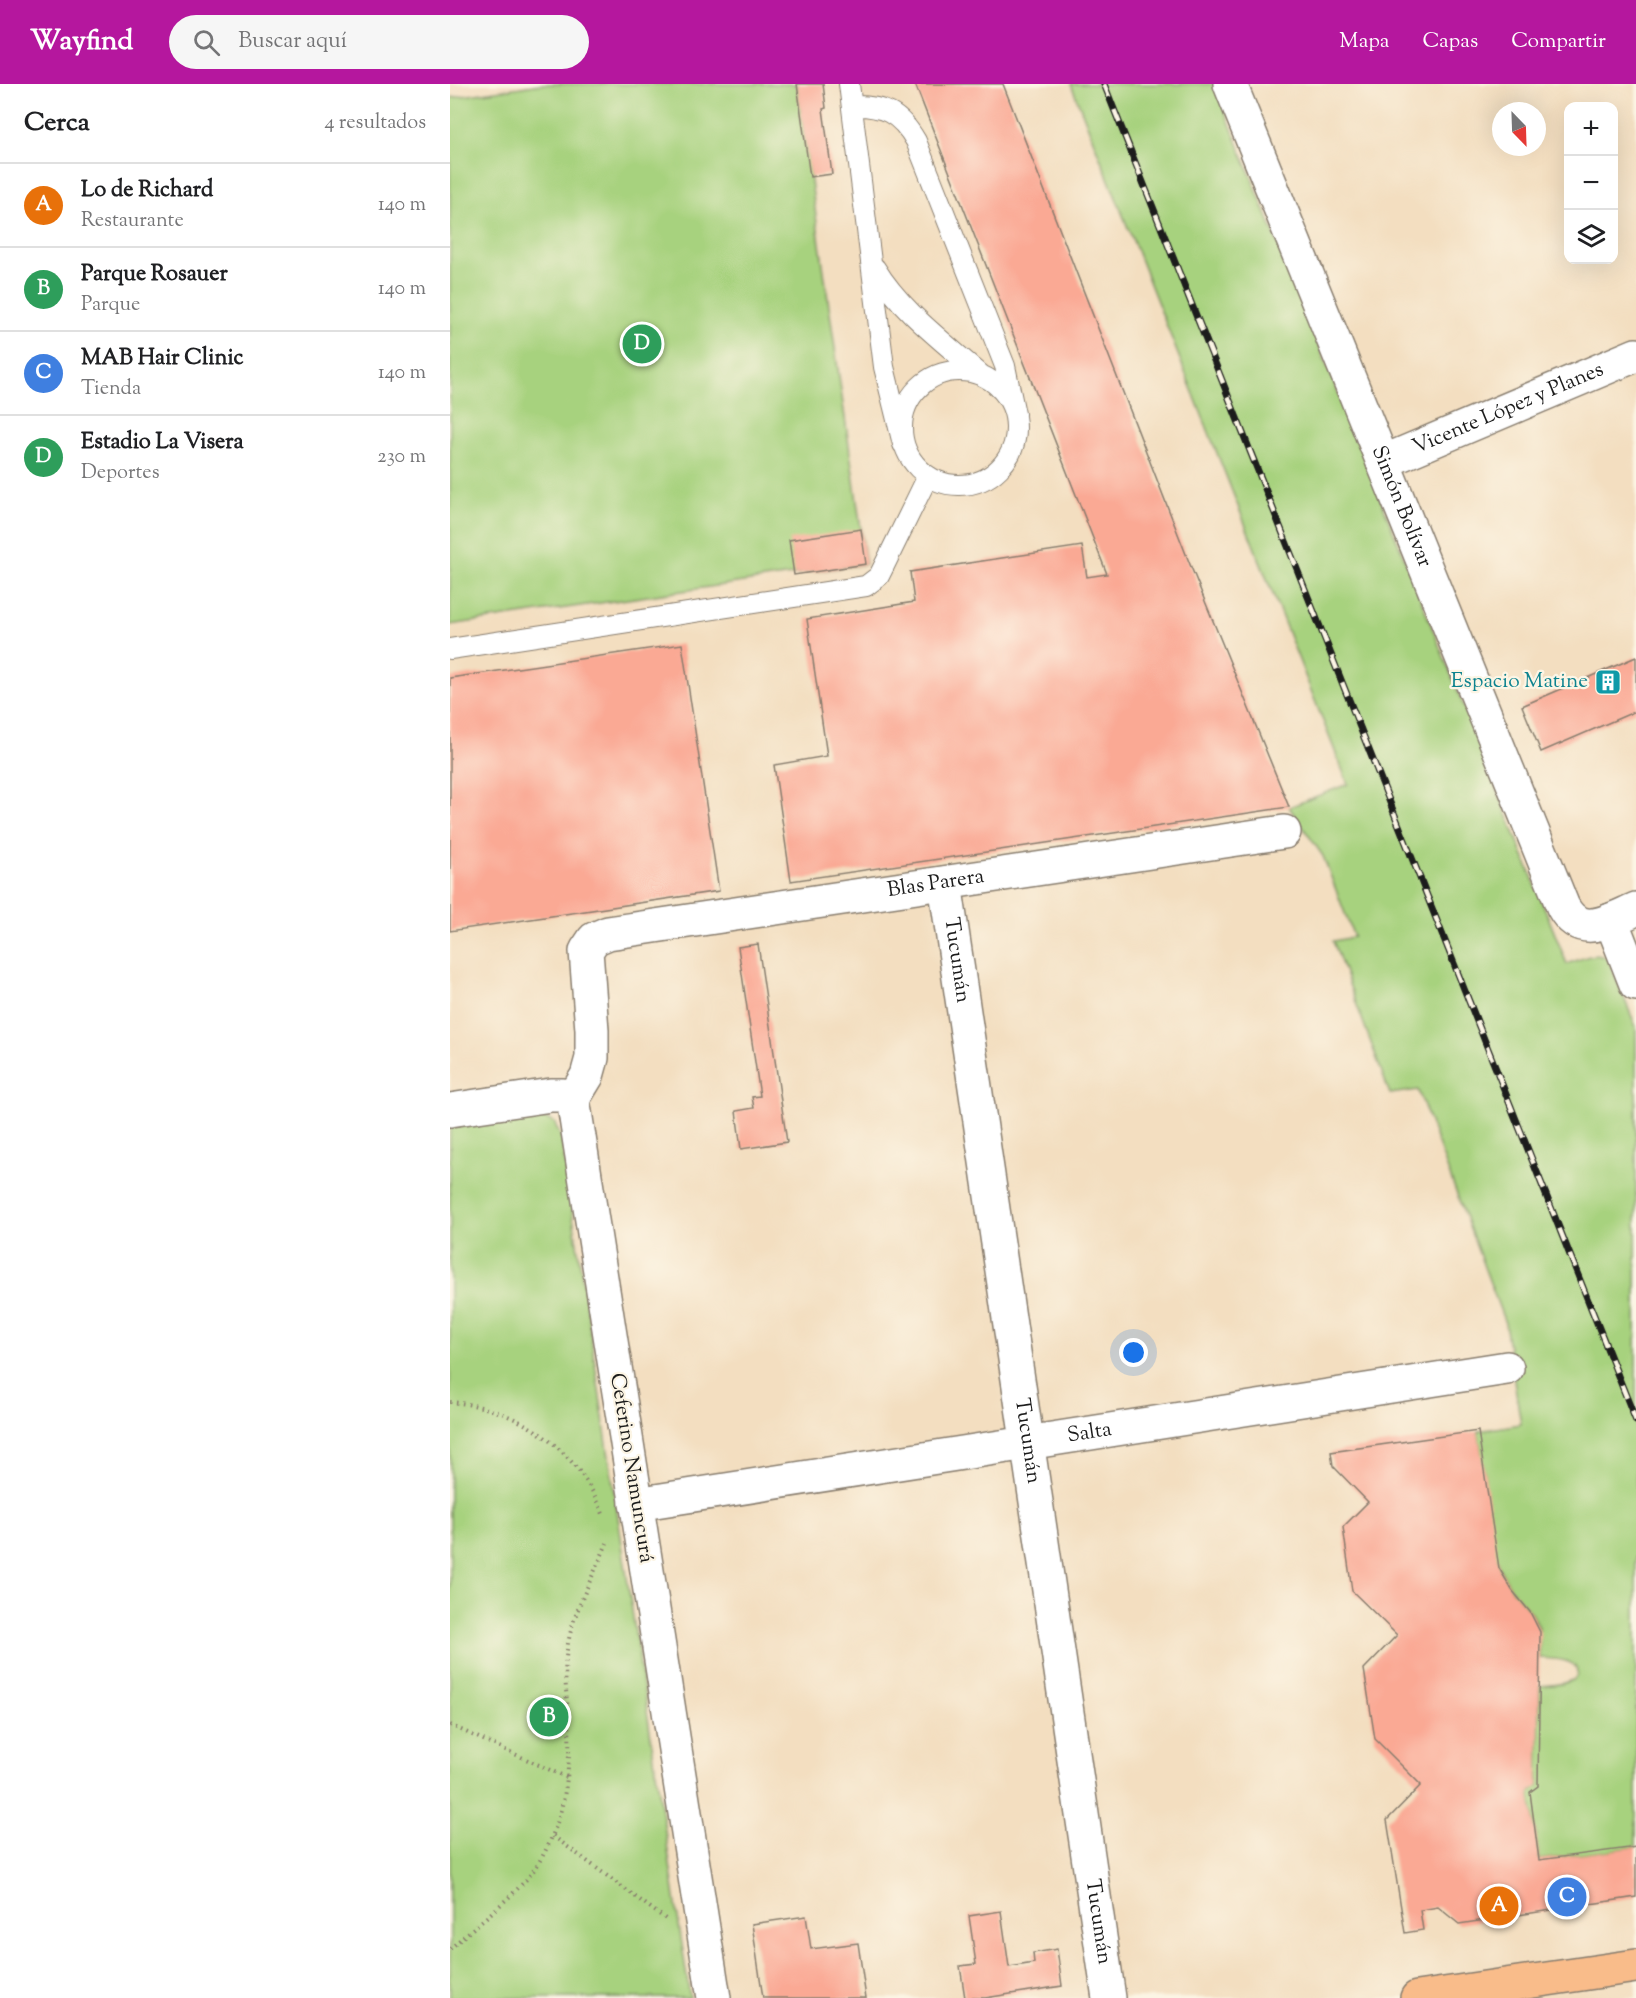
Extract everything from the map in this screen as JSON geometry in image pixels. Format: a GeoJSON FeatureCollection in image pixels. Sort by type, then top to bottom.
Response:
{"type":"FeatureCollection","features":[{"type":"Feature","properties":{"kind":"main road"},"geometry":{"type":"LineString","coordinates":[[1417,1998],[1636,1966]]}},
{"type":"Feature","properties":{"kind":"street","name":"Simón Bolívar"},"geometry":{"type":"LineString","coordinates":[[1230,84],[1563,907],[1572,920],[1579,924],[1595,925],[1624,915]]}},
{"type":"Feature","properties":{"kind":"street","name":"Vicente López y Planes"},"geometry":{"type":"LineString","coordinates":[[1383,462],[1636,355]]}},
{"type":"Feature","properties":{"kind":"street","name":"Blas Parera"},"geometry":{"type":"LineString","coordinates":[[573,1100],[587,1076],[592,1058],[592,1030],[585,960],[590,943],[599,936],[1284,832]]}},
{"type":"Feature","properties":{"kind":"street","name":"Tucumán"},"geometry":{"type":"LineString","coordinates":[[945,883],[1109,1998]]}},
{"type":"Feature","properties":{"kind":"street"},"geometry":{"type":"LineString","coordinates":[[1624,915],[1636,984]]}},
{"type":"Feature","properties":{"kind":"street"},"geometry":{"type":"LineString","coordinates":[[450,1110],[551,1095],[563,1095],[573,1100]]}},
{"type":"Feature","properties":{"kind":"street","name":"Ceferino Namuncurá"},"geometry":{"type":"LineString","coordinates":[[573,1100],[714,1998]]}},
{"type":"Feature","properties":{"kind":"street","name":"Salta"},"geometry":{"type":"LineString","coordinates":[[636,1504],[1507,1368]]}},
{"type":"Feature","properties":{"kind":"lane"},"geometry":{"type":"LineString","coordinates":[[849,84],[886,380],[903,444],[913,462],[928,476],[940,482],[953,485],[980,481],[1002,465],[1010,454],[1015,435],[1015,414],[1005,366],[916,141],[904,124],[890,112],[873,106],[852,106]]}},
{"type":"Feature","properties":{"kind":"lane"},"geometry":{"type":"LineString","coordinates":[[872,264],[889,291],[902,305],[980,374],[1003,390],[1015,414]]}},
{"type":"Feature","properties":{"kind":"lane"},"geometry":{"type":"LineString","coordinates":[[903,444],[902,415],[915,390],[932,377],[952,370],[966,370],[980,374]]}},
{"type":"Feature","properties":{"kind":"lane"},"geometry":{"type":"LineString","coordinates":[[450,649],[866,586],[879,576],[928,476]]}},
{"type":"Feature","properties":{"kind":"path"},"geometry":{"type":"LineString","coordinates":[[450,1402],[470,1403],[518,1420],[546,1437],[570,1459],[592,1492],[604,1518]]}},
{"type":"Feature","properties":{"kind":"path"},"geometry":{"type":"LineString","coordinates":[[450,1949],[528,1876],[553,1836],[568,1778],[566,1652],[576,1618],[611,1535]]}},
{"type":"Feature","properties":{"kind":"path"},"geometry":{"type":"LineString","coordinates":[[450,1725],[568,1778]]}},
{"type":"Feature","properties":{"kind":"path"},"geometry":{"type":"LineString","coordinates":[[553,1836],[668,1920]]}},
{"type":"Feature","properties":{"kind":"green space"},"geometry":{"type":"Polygon","coordinates":[[[541,84],[797,84],[866,564],[450,625],[450,98],[541,84]]]}},
{"type":"Feature","properties":{"kind":"green space"},"geometry":{"type":"Polygon","coordinates":[[[1071,84],[1214,84],[1567,964],[1598,955],[1608,959],[1636,1027],[1636,1847],[1539,1860],[1530,1792],[1538,1786],[1540,1686],[1569,1682],[1576,1678],[1577,1672],[1576,1667],[1568,1662],[1540,1658],[1539,1627],[1499,1568],[1495,1551],[1478,1431],[1521,1424],[1505,1323],[1418,1090],[1390,1094],[1333,941],[1354,937],[1323,856],[1289,807],[1348,784],[1071,84]]]}},
{"type":"Feature","properties":{"kind":"green space"},"geometry":{"type":"Polygon","coordinates":[[[539,1115],[554,1122],[561,1137],[690,1998],[450,1998],[450,1128],[539,1115]]]}},
{"type":"Feature","properties":{"kind":"building"},"geometry":{"type":"Polygon","coordinates":[[[797,84],[823,84],[826,108],[823,109],[832,174],[810,177],[797,84]]]}},
{"type":"Feature","properties":{"kind":"building"},"geometry":{"type":"Polygon","coordinates":[[[915,84],[1003,84],[1189,562],[1289,807],[791,881],[774,765],[827,756],[807,619],[914,602],[910,572],[1082,546],[1087,577],[1107,574],[915,84]]]}},
{"type":"Feature","properties":{"kind":"building"},"geometry":{"type":"Polygon","coordinates":[[[861,529],[866,564],[794,575],[789,540],[861,529]]]}},
{"type":"Feature","properties":{"kind":"building"},"geometry":{"type":"Polygon","coordinates":[[[682,644],[719,891],[450,931],[450,678],[682,644]]]}},
{"type":"Feature","properties":{"kind":"building","name":"Espacio Matine"},"geometry":{"type":"Polygon","coordinates":[[[1636,657],[1636,711],[1541,752],[1522,706],[1636,657]]]}},
{"type":"Feature","properties":{"kind":"building"},"geometry":{"type":"Polygon","coordinates":[[[758,944],[787,1142],[741,1149],[736,1111],[754,1108],[752,1097],[760,1096],[738,947],[758,944]]]}},
{"type":"Feature","properties":{"kind":"building"},"geometry":{"type":"Polygon","coordinates":[[[1478,1431],[1499,1568],[1512,1590],[1530,1612],[1540,1632],[1538,1786],[1530,1792],[1539,1860],[1636,1847],[1636,1897],[1459,1924],[1438,1907],[1420,1910],[1423,1930],[1405,1933],[1387,1820],[1421,1785],[1375,1739],[1364,1669],[1397,1635],[1352,1591],[1343,1527],[1368,1502],[1333,1466],[1331,1452],[1478,1431]]]}},
{"type":"Feature","properties":{"kind":"building"},"geometry":{"type":"Polygon","coordinates":[[[1001,1911],[1009,1967],[1034,1963],[1033,1953],[1057,1949],[1062,1986],[985,1998],[965,1998],[960,1966],[976,1964],[969,1916],[1001,1911]]]}},
{"type":"Feature","properties":{"kind":"building"},"geometry":{"type":"Polygon","coordinates":[[[806,1916],[811,1949],[858,1943],[866,1998],[763,1998],[752,1924],[806,1916]]]}},
{"type":"Feature","properties":{"kind":"railway"},"geometry":{"type":"LineString","coordinates":[[1104,84],[1636,1421]]}},
{"type":"Feature","properties":{"kind":"place","name":"Estadio La Visera"},"geometry":{"type":"Point","coordinates":[642,344]}},
{"type":"Feature","properties":{"kind":"place","name":"Espacio Matine"},"geometry":{"type":"Point","coordinates":[1608,682]}},
{"type":"Feature","properties":{"kind":"place","name":"Parque Rosauer"},"geometry":{"type":"Point","coordinates":[549,1717]}},
{"type":"Feature","properties":{"kind":"place","name":"MAB Hair Clinic"},"geometry":{"type":"Point","coordinates":[1567,1897]}},
{"type":"Feature","properties":{"kind":"place","name":"Lo de Richard"},"geometry":{"type":"Point","coordinates":[1499,1906]}}]}
